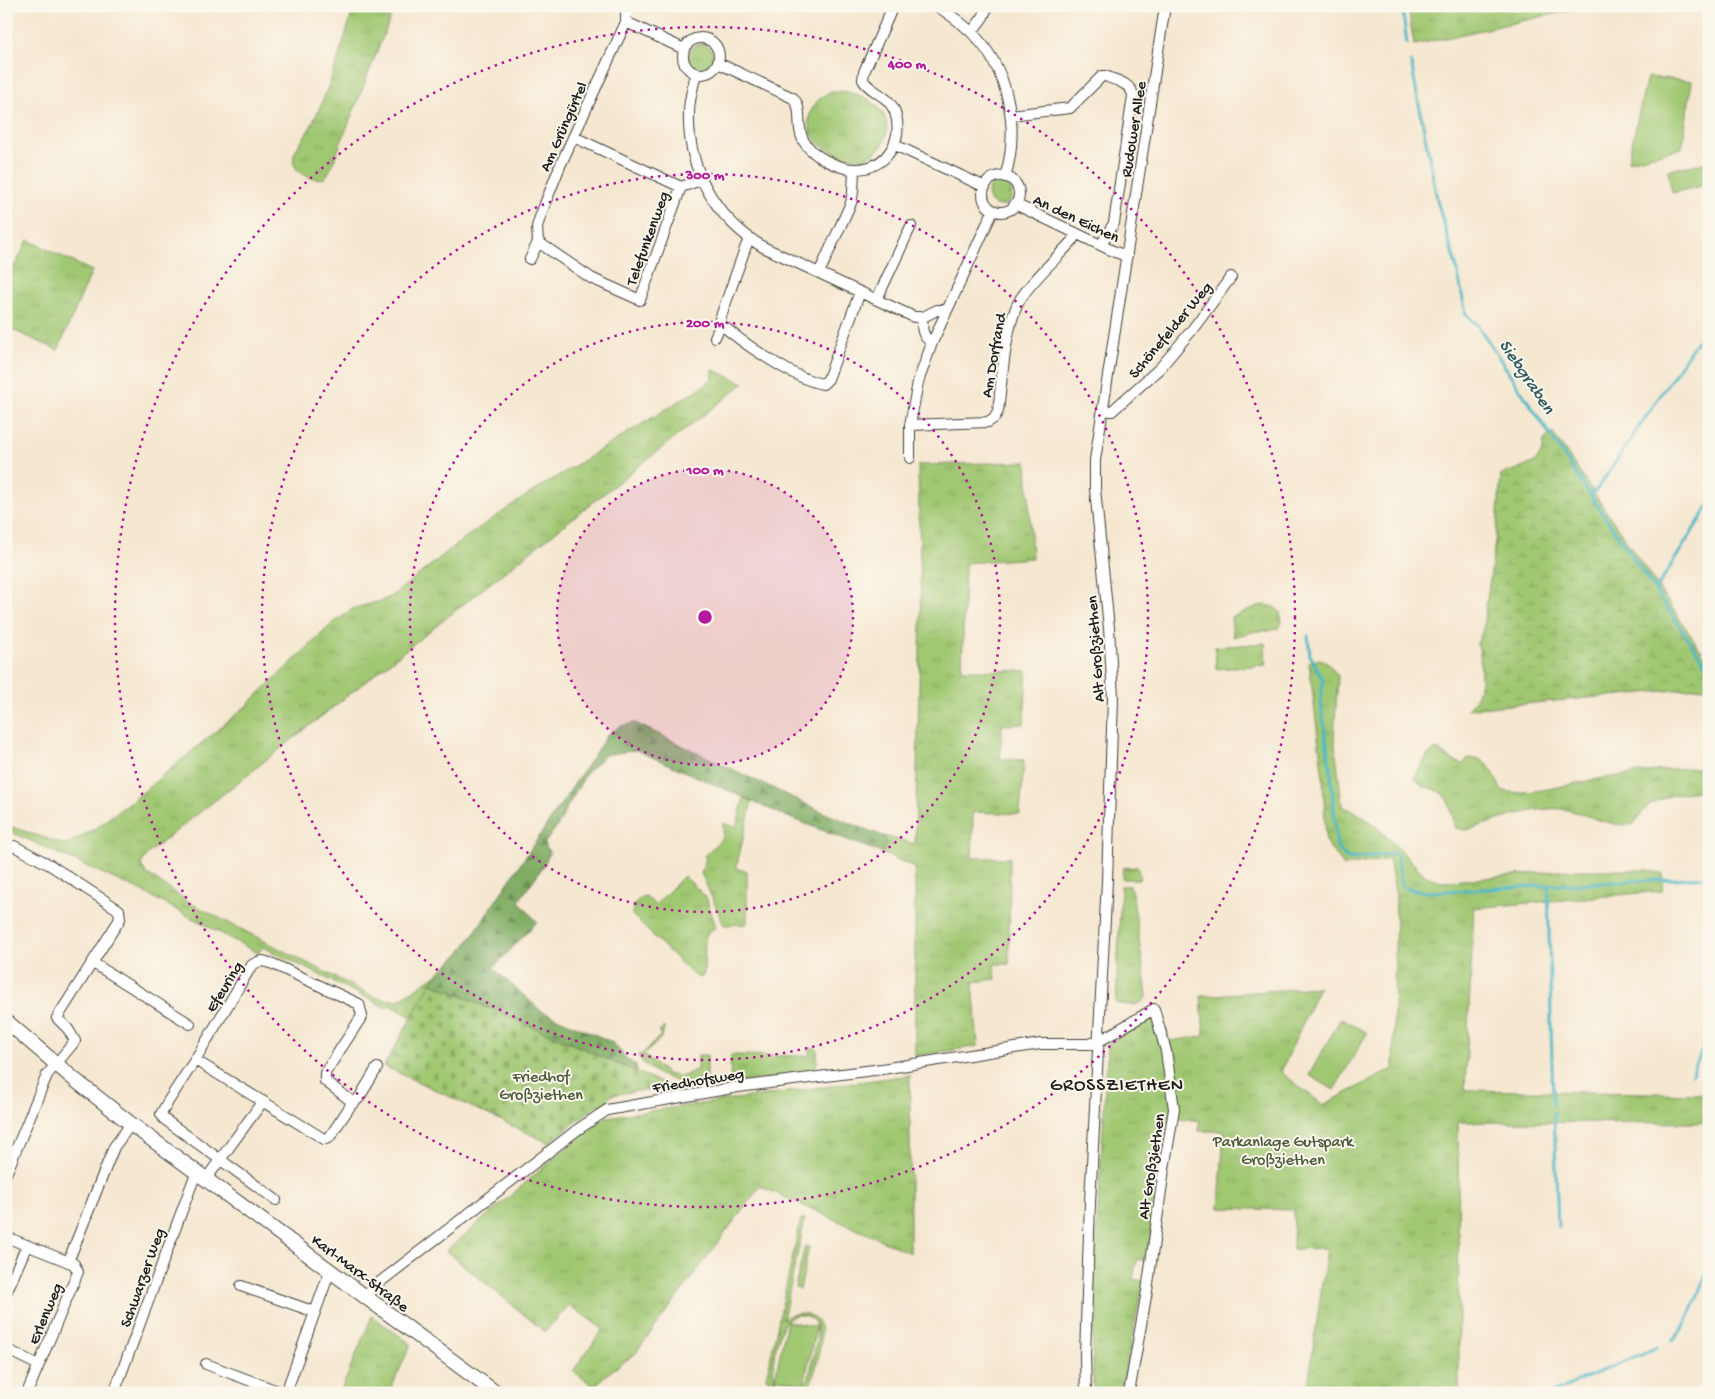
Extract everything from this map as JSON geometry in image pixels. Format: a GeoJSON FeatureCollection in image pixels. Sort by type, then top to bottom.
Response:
{"type":"FeatureCollection","features":[{"type":"Feature","properties":{"kind":"main road","name":"Karl-Marx-Straße"},"geometry":{"type":"LineString","coordinates":[[6,1021],[131,1124],[496,1393]]}},
{"type":"Feature","properties":{"kind":"street","name":"Am Grüngürtel"},"geometry":{"type":"LineString","coordinates":[[530,260],[538,242],[537,227],[541,214],[560,166],[626,22],[628,6]]}},
{"type":"Feature","properties":{"kind":"street"},"geometry":{"type":"LineString","coordinates":[[718,63],[793,98],[798,106],[799,129],[803,140],[818,156],[854,170],[872,166],[885,158],[895,145],[897,135],[894,110],[888,100],[866,86],[863,80],[864,72],[893,6]]}},
{"type":"Feature","properties":{"kind":"street"},"geometry":{"type":"LineString","coordinates":[[910,458],[910,425],[918,382],[932,343],[993,210],[985,203],[983,198],[984,187],[995,178],[1006,178],[1012,150],[1011,115],[1000,76],[989,55],[972,32],[937,6]]}},
{"type":"Feature","properties":{"kind":"street"},"geometry":{"type":"LineString","coordinates":[[972,32],[983,18],[988,6]]}},
{"type":"Feature","properties":{"kind":"street","name":"Rudower Allee"},"geometry":{"type":"LineString","coordinates":[[1127,256],[1165,6]]}},
{"type":"Feature","properties":{"kind":"street"},"geometry":{"type":"LineString","coordinates":[[626,22],[684,49]]}},
{"type":"Feature","properties":{"kind":"street"},"geometry":{"type":"LineString","coordinates":[[701,38],[706,39],[717,48],[719,53],[718,63],[715,68],[706,74],[696,74],[690,72],[683,62],[682,55],[690,41],[701,38]]}},
{"type":"Feature","properties":{"kind":"street"},"geometry":{"type":"LineString","coordinates":[[696,74],[689,112],[693,152],[701,180],[717,208],[750,239],[763,247],[914,317],[922,318],[937,310],[947,310]]}},
{"type":"Feature","properties":{"kind":"street"},"geometry":{"type":"LineString","coordinates":[[1011,115],[1070,108],[1102,76],[1106,76],[1129,87],[1133,91],[1114,223],[1102,245]]}},
{"type":"Feature","properties":{"kind":"street","name":"Telefunkenweg"},"geometry":{"type":"LineString","coordinates":[[574,137],[681,187],[701,180]]}},
{"type":"Feature","properties":{"kind":"street"},"geometry":{"type":"LineString","coordinates":[[895,145],[984,187]]}},
{"type":"Feature","properties":{"kind":"street"},"geometry":{"type":"LineString","coordinates":[[819,273],[851,203],[854,170]]}},
{"type":"Feature","properties":{"kind":"street","name":"An den Eichen"},"geometry":{"type":"LineString","coordinates":[[993,210],[1008,211],[1015,204],[1018,194],[1017,188],[1014,183],[1006,178]]}},
{"type":"Feature","properties":{"kind":"street","name":"Telefunkenweg"},"geometry":{"type":"LineString","coordinates":[[538,242],[591,278],[643,302],[681,187]]}},
{"type":"Feature","properties":{"kind":"street","name":"An den Eichen"},"geometry":{"type":"LineString","coordinates":[[1015,204],[1127,256]]}},
{"type":"Feature","properties":{"kind":"street"},"geometry":{"type":"LineString","coordinates":[[877,300],[911,226]]}},
{"type":"Feature","properties":{"kind":"street","name":"Am Dorfrand"},"geometry":{"type":"LineString","coordinates":[[910,425],[988,422],[994,418],[998,411],[1013,314],[1020,299],[1072,241],[1076,233]]}},
{"type":"Feature","properties":{"kind":"street"},"geometry":{"type":"LineString","coordinates":[[715,337],[750,239]]}},
{"type":"Feature","properties":{"kind":"street","name":"Alt Großziethen"},"geometry":{"type":"LineString","coordinates":[[1086,1393],[1085,1356],[1089,1212],[1107,881],[1113,698],[1109,628],[1095,489],[1095,460],[1127,256]]}},
{"type":"Feature","properties":{"kind":"street","name":"Schönefelder Weg"},"geometry":{"type":"LineString","coordinates":[[1102,410],[1112,411],[1160,368],[1192,330],[1231,277]]}},
{"type":"Feature","properties":{"kind":"street"},"geometry":{"type":"LineString","coordinates":[[721,324],[778,365],[814,383],[823,384],[828,378],[860,292]]}},
{"type":"Feature","properties":{"kind":"street"},"geometry":{"type":"LineString","coordinates":[[922,318],[923,333],[925,338],[932,343]]}},
{"type":"Feature","properties":{"kind":"street"},"geometry":{"type":"LineString","coordinates":[[6,847],[14,846],[50,865],[119,910],[120,919],[57,1018],[68,1029],[75,1040],[47,1075],[6,1174]]}},
{"type":"Feature","properties":{"kind":"street","name":"Efeuring"},"geometry":{"type":"LineString","coordinates":[[195,1060],[252,965],[263,961],[359,1004],[362,1016],[325,1073],[326,1081],[350,1100],[351,1105]]}},
{"type":"Feature","properties":{"kind":"street"},"geometry":{"type":"LineString","coordinates":[[93,963],[190,1024]]}},
{"type":"Feature","properties":{"kind":"street","name":"Alt Großziethen"},"geometry":{"type":"LineString","coordinates":[[1098,1042],[1154,1009],[1166,1051],[1174,1109],[1129,1393]]}},
{"type":"Feature","properties":{"kind":"street","name":"Friedhofsweg"},"geometry":{"type":"LineString","coordinates":[[365,1297],[380,1282],[577,1130],[607,1110],[738,1086],[882,1069],[1040,1044],[1088,1044],[1098,1042]]}},
{"type":"Feature","properties":{"kind":"street"},"geometry":{"type":"LineString","coordinates":[[276,1200],[161,1114],[195,1060],[324,1139],[329,1138],[351,1105],[359,1098],[378,1068]]}},
{"type":"Feature","properties":{"kind":"street"},"geometry":{"type":"LineString","coordinates":[[202,1176],[221,1159],[263,1101]]}},
{"type":"Feature","properties":{"kind":"street"},"geometry":{"type":"LineString","coordinates":[[68,1262],[114,1147],[131,1124]]}},
{"type":"Feature","properties":{"kind":"street","name":"Schwarzer Weg"},"geometry":{"type":"LineString","coordinates":[[114,1393],[193,1181],[202,1176]]}},
{"type":"Feature","properties":{"kind":"street","name":"Erlenweg"},"geometry":{"type":"LineString","coordinates":[[6,1237],[74,1264],[78,1272],[26,1393]]}},
{"type":"Feature","properties":{"kind":"street"},"geometry":{"type":"LineString","coordinates":[[6,1293],[26,1245]]}},
{"type":"Feature","properties":{"kind":"street"},"geometry":{"type":"LineString","coordinates":[[287,1393],[288,1384],[327,1279],[332,1272]]}},
{"type":"Feature","properties":{"kind":"street"},"geometry":{"type":"LineString","coordinates":[[241,1286],[315,1312]]}},
{"type":"Feature","properties":{"kind":"street","name":"Erlenweg"},"geometry":{"type":"LineString","coordinates":[[6,1349],[38,1365]]}},
{"type":"Feature","properties":{"kind":"street"},"geometry":{"type":"LineString","coordinates":[[206,1364],[283,1393]]}},
{"type":"Feature","properties":{"kind":"green space"},"geometry":{"type":"Polygon","coordinates":[[[354,6],[395,6],[331,168],[325,178],[308,177],[295,167],[294,155],[311,126],[325,94],[354,6]]]}},
{"type":"Feature","properties":{"kind":"green space"},"geometry":{"type":"Polygon","coordinates":[[[1408,6],[1589,6],[1414,45],[1408,6]]]}},
{"type":"Feature","properties":{"kind":"green space"},"geometry":{"type":"Polygon","coordinates":[[[701,44],[710,47],[713,56],[710,65],[701,68],[692,65],[689,56],[692,47],[701,44]]]}},
{"type":"Feature","properties":{"kind":"green space"},"geometry":{"type":"Polygon","coordinates":[[[1647,77],[1692,81],[1682,148],[1628,161],[1647,77]]]}},
{"type":"Feature","properties":{"kind":"green space"},"geometry":{"type":"Polygon","coordinates":[[[835,91],[853,93],[870,100],[882,113],[886,121],[886,136],[882,146],[872,154],[861,158],[844,156],[821,146],[811,133],[809,118],[811,110],[820,98],[835,91]]]}},
{"type":"Feature","properties":{"kind":"green space"},"geometry":{"type":"Polygon","coordinates":[[[1709,162],[1709,184],[1672,193],[1668,170],[1709,162]]]}},
{"type":"Feature","properties":{"kind":"green space"},"geometry":{"type":"Polygon","coordinates":[[[1000,182],[1009,185],[1012,194],[1009,203],[1000,206],[991,203],[988,194],[991,185],[1000,182]]]}},
{"type":"Feature","properties":{"kind":"green space"},"geometry":{"type":"Polygon","coordinates":[[[28,240],[92,271],[58,350],[6,327],[6,282],[28,240]]]}},
{"type":"Feature","properties":{"kind":"green space"},"geometry":{"type":"Polygon","coordinates":[[[713,370],[744,383],[152,850],[145,857],[141,865],[146,873],[188,902],[374,997],[399,1000],[436,975],[412,1017],[389,1005],[387,1008],[263,947],[258,953],[141,891],[11,832],[6,839],[6,828],[9,826],[66,845],[96,828],[138,796],[245,707],[332,624],[354,608],[392,596],[466,537],[529,494],[705,385],[713,377],[713,370]]]}},
{"type":"Feature","properties":{"kind":"green space"},"geometry":{"type":"Polygon","coordinates":[[[1552,432],[1709,662],[1709,687],[1467,709],[1475,700],[1481,682],[1480,652],[1477,644],[1483,629],[1497,527],[1501,474],[1535,462],[1543,451],[1544,440],[1552,432]]]}},
{"type":"Feature","properties":{"kind":"green space"},"geometry":{"type":"Polygon","coordinates":[[[1027,462],[1032,558],[965,563],[962,670],[1027,671],[1024,724],[1002,725],[1000,759],[1024,760],[1020,814],[973,812],[972,858],[1010,858],[1009,964],[994,964],[996,979],[973,982],[978,1046],[915,1056],[915,867],[882,853],[888,843],[883,836],[915,844],[921,615],[918,465],[1027,462]]]}},
{"type":"Feature","properties":{"kind":"green space"},"geometry":{"type":"Polygon","coordinates":[[[1261,605],[1274,607],[1280,612],[1282,622],[1279,628],[1233,637],[1231,617],[1261,605]]]}},
{"type":"Feature","properties":{"kind":"green space"},"geometry":{"type":"Polygon","coordinates":[[[1265,643],[1266,665],[1216,669],[1215,647],[1265,643]]]}},
{"type":"Feature","properties":{"kind":"green space","name":"Parkanlage Gutspark Großziethen"},"geometry":{"type":"Polygon","coordinates":[[[1320,659],[1327,662],[1338,676],[1334,735],[1342,806],[1356,812],[1377,827],[1426,876],[1441,882],[1569,870],[1647,870],[1663,874],[1662,891],[1474,908],[1465,1090],[1709,1094],[1709,1123],[1458,1122],[1459,1393],[1307,1393],[1327,1248],[1293,1249],[1294,1210],[1219,1208],[1224,1131],[1199,1131],[1200,1121],[1180,1118],[1166,1124],[1147,1261],[1137,1259],[1133,1279],[1143,1281],[1121,1393],[1093,1393],[1093,1294],[1108,1043],[1160,1012],[1170,1041],[1204,1036],[1201,996],[1319,987],[1281,1072],[1323,1105],[1393,1069],[1396,896],[1389,859],[1344,866],[1326,842],[1323,779],[1309,662],[1320,659]]]}},
{"type":"Feature","properties":{"kind":"green space"},"geometry":{"type":"Polygon","coordinates":[[[635,723],[827,814],[883,836],[888,843],[882,853],[790,818],[636,750],[605,755],[587,772],[560,822],[544,844],[550,853],[519,901],[537,922],[493,968],[541,1011],[612,1042],[636,1066],[637,1072],[431,983],[436,975],[462,951],[608,734],[621,726],[635,723]]]}},
{"type":"Feature","properties":{"kind":"green space"},"geometry":{"type":"Polygon","coordinates":[[[1436,749],[1454,761],[1463,764],[1468,758],[1482,760],[1493,772],[1501,790],[1509,792],[1532,791],[1591,780],[1695,768],[1709,768],[1709,790],[1679,794],[1658,800],[1642,813],[1634,824],[1616,824],[1571,811],[1551,809],[1514,815],[1467,830],[1455,828],[1450,806],[1443,795],[1432,788],[1423,787],[1414,778],[1428,755],[1436,749]]]}},
{"type":"Feature","properties":{"kind":"green space"},"geometry":{"type":"Polygon","coordinates":[[[744,798],[752,801],[736,868],[747,872],[747,924],[724,925],[701,873],[706,859],[704,856],[723,837],[723,823],[736,827],[744,798]]]}},
{"type":"Feature","properties":{"kind":"green space"},"geometry":{"type":"Polygon","coordinates":[[[1138,867],[1140,879],[1122,879],[1123,868],[1138,867]]]}},
{"type":"Feature","properties":{"kind":"green space"},"geometry":{"type":"Polygon","coordinates":[[[684,876],[706,897],[716,927],[707,933],[705,939],[704,973],[702,977],[692,974],[632,915],[633,906],[641,897],[646,896],[655,905],[684,876]]]}},
{"type":"Feature","properties":{"kind":"green space"},"geometry":{"type":"Polygon","coordinates":[[[1121,886],[1130,886],[1133,897],[1147,995],[1142,1002],[1134,1005],[1116,1003],[1121,886]]]}},
{"type":"Feature","properties":{"kind":"green space","name":"Friedhof Großziethen"},"geometry":{"type":"Polygon","coordinates":[[[431,983],[669,1086],[612,1095],[608,1099],[609,1103],[596,1106],[549,1143],[384,1066],[431,983]]]}},
{"type":"Feature","properties":{"kind":"green space"},"geometry":{"type":"Polygon","coordinates":[[[1341,1018],[1367,1033],[1334,1090],[1309,1075],[1341,1018]]]}},
{"type":"Feature","properties":{"kind":"green space"},"geometry":{"type":"Polygon","coordinates":[[[664,1027],[660,1039],[644,1055],[667,1074],[682,1077],[697,1069],[698,1055],[707,1055],[707,1087],[695,1089],[658,1074],[644,1064],[639,1054],[641,1055],[661,1035],[659,1032],[664,1027]]]}},
{"type":"Feature","properties":{"kind":"green space"},"geometry":{"type":"Polygon","coordinates":[[[809,1048],[817,1049],[817,1063],[812,1071],[730,1084],[731,1055],[809,1056],[809,1048]]]}},
{"type":"Feature","properties":{"kind":"green space"},"geometry":{"type":"Polygon","coordinates":[[[910,1075],[910,1253],[760,1186],[635,1354],[604,1376],[595,1387],[573,1371],[603,1329],[569,1305],[545,1332],[446,1251],[559,1154],[606,1117],[910,1075]]]}},
{"type":"Feature","properties":{"kind":"green space"},"geometry":{"type":"Polygon","coordinates":[[[801,1219],[805,1219],[783,1319],[795,1314],[801,1313],[812,1316],[816,1320],[821,1332],[817,1365],[811,1382],[803,1390],[790,1393],[785,1392],[770,1379],[766,1378],[801,1219]],[[795,1315],[786,1321],[775,1351],[773,1371],[775,1380],[780,1386],[788,1390],[795,1390],[802,1386],[807,1381],[810,1371],[817,1329],[811,1318],[795,1315]]]}},
{"type":"Feature","properties":{"kind":"green space"},"geometry":{"type":"Polygon","coordinates":[[[805,1246],[809,1247],[800,1289],[795,1288],[805,1246]]]}},
{"type":"Feature","properties":{"kind":"green space"},"geometry":{"type":"Polygon","coordinates":[[[372,1316],[411,1344],[389,1393],[340,1393],[372,1316]]]}},
{"type":"Feature","properties":{"kind":"green space"},"geometry":{"type":"Polygon","coordinates":[[[787,1321],[816,1327],[804,1384],[775,1378],[787,1321]]]}},
{"type":"Feature","properties":{"kind":"waterway","name":"Siebgraben"},"geometry":{"type":"LineString","coordinates":[[1402,6],[1407,44]]}},
{"type":"Feature","properties":{"kind":"waterway","name":"Siebgraben"},"geometry":{"type":"LineString","coordinates":[[1411,62],[1438,204],[1457,269],[1466,314],[1478,326],[1590,495],[1709,669]]}},
{"type":"Feature","properties":{"kind":"waterway"},"geometry":{"type":"LineString","coordinates":[[1590,495],[1598,488],[1707,326]]}},
{"type":"Feature","properties":{"kind":"waterway"},"geometry":{"type":"LineString","coordinates":[[1656,589],[1709,505]]}},
{"type":"Feature","properties":{"kind":"waterway"},"geometry":{"type":"LineString","coordinates":[[1308,636],[1310,655],[1323,680],[1321,705],[1331,772],[1337,848],[1345,856],[1352,859],[1393,853],[1397,857],[1402,885],[1405,888],[1427,892],[1709,877]]}},
{"type":"Feature","properties":{"kind":"waterway"},"geometry":{"type":"LineString","coordinates":[[1548,885],[1553,1105]]}},
{"type":"Feature","properties":{"kind":"waterway"},"geometry":{"type":"LineString","coordinates":[[1692,1074],[1709,1034]]}},
{"type":"Feature","properties":{"kind":"waterway"},"geometry":{"type":"LineString","coordinates":[[1554,1112],[1558,1228]]}},
{"type":"Feature","properties":{"kind":"waterway"},"geometry":{"type":"LineString","coordinates":[[1672,1341],[1689,1317],[1709,1268]]}},
{"type":"Feature","properties":{"kind":"waterway"},"geometry":{"type":"LineString","coordinates":[[1552,1393],[1657,1347]]}},
{"type":"Feature","properties":{"kind":"district","name":"GROSSZIETHEN"},"geometry":{"type":"Point","coordinates":[1117,1083]}}]}
